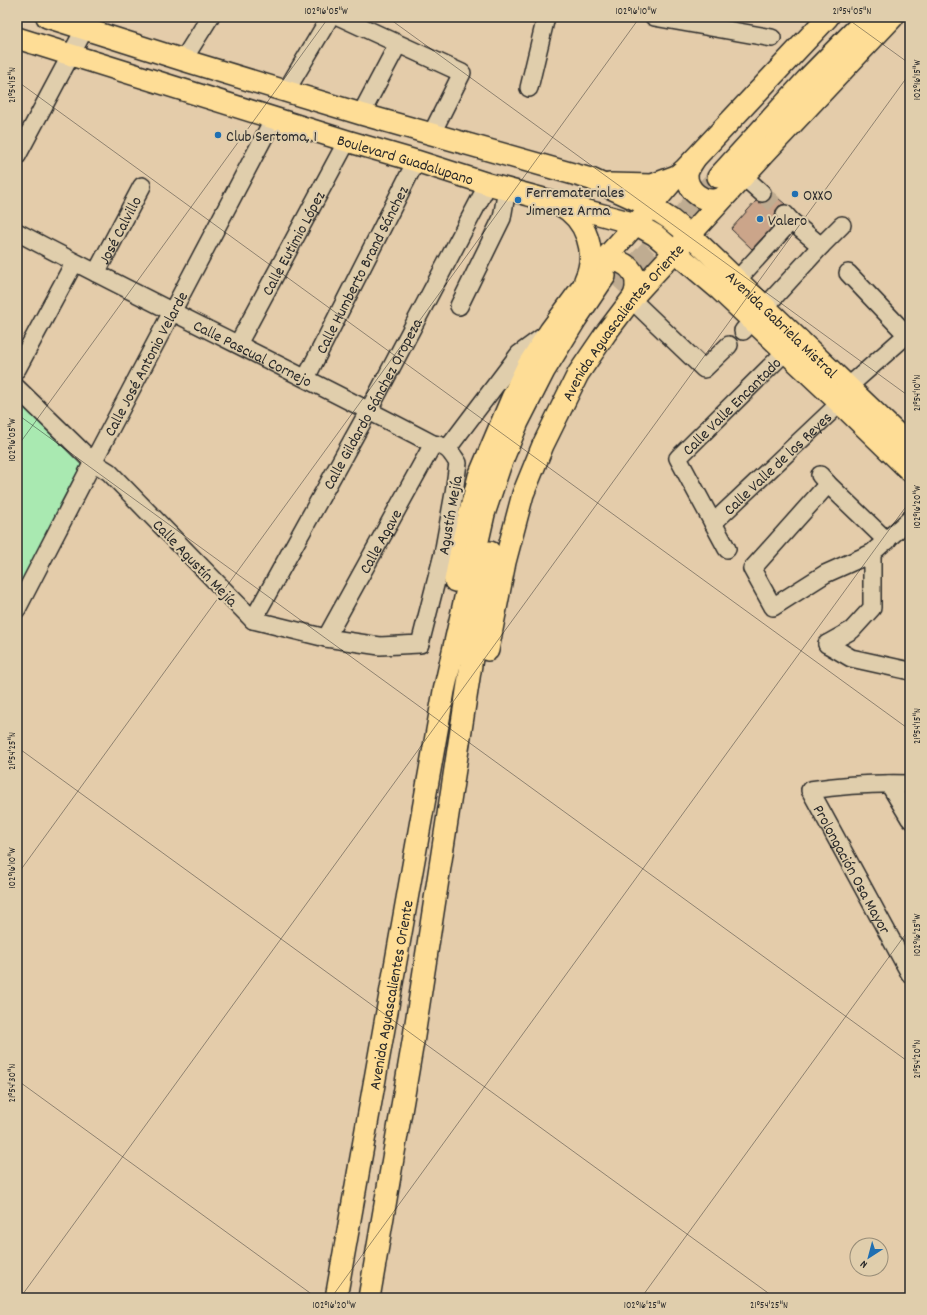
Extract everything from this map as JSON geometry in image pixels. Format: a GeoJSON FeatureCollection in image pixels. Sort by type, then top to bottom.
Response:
{"type":"FeatureCollection","features":[{"type":"Feature","properties":{"kind":"main road","name":"Boulevard Guadalupano"},"geometry":{"type":"LineString","coordinates":[[47,17],[88,23],[183,60],[431,135],[591,179],[650,206]]}},
{"type":"Feature","properties":{"kind":"main road","name":"Avenida Aguascalientes Oriente"},"geometry":{"type":"LineString","coordinates":[[336,1298],[444,691],[484,514],[500,466],[518,422],[544,371],[576,319],[617,285],[674,252],[690,235],[712,174],[828,17]]}},
{"type":"Feature","properties":{"kind":"main road","name":"Avenida Aguascalientes Oriente"},"geometry":{"type":"LineString","coordinates":[[712,174],[850,17]]}},
{"type":"Feature","properties":{"kind":"main road","name":"Avenida Aguascalientes Oriente"},"geometry":{"type":"LineString","coordinates":[[712,174],[868,17]]}},
{"type":"Feature","properties":{"kind":"main road","name":"Avenida Aguascalientes Oriente"},"geometry":{"type":"LineString","coordinates":[[369,1298],[414,1036],[484,580],[496,526],[512,473],[530,428],[552,384],[586,328],[617,285],[636,224],[650,206],[677,176],[712,174],[743,176],[893,17]]}},
{"type":"Feature","properties":{"kind":"main road","name":"Boulevard Guadalupano"},"geometry":{"type":"LineString","coordinates":[[17,38],[497,187],[636,224],[655,235],[674,252]]}},
{"type":"Feature","properties":{"kind":"main road"},"geometry":{"type":"LineString","coordinates":[[602,184],[652,185],[677,176]]}},
{"type":"Feature","properties":{"kind":"main road"},"geometry":{"type":"LineString","coordinates":[[554,202],[562,206],[576,217],[588,240],[590,258],[586,277],[582,286]]}},
{"type":"Feature","properties":{"kind":"main road","name":"Avenida Gabriela Mistral"},"geometry":{"type":"LineString","coordinates":[[650,206],[670,219],[690,235],[737,280],[754,320],[785,352],[845,395],[910,471]]}},
{"type":"Feature","properties":{"kind":"main road","name":"Avenida Gabriela Mistral"},"geometry":{"type":"LineString","coordinates":[[674,252],[845,395],[910,446]]}},
{"type":"Feature","properties":{"kind":"main road","name":"Avenida Aguascalientes Oriente"},"geometry":{"type":"LineString","coordinates":[[444,691],[438,669],[462,544],[478,476],[527,367],[582,286],[617,285]]}},
{"type":"Feature","properties":{"kind":"street"},"geometry":{"type":"LineString","coordinates":[[183,60],[210,17]]}},
{"type":"Feature","properties":{"kind":"street"},"geometry":{"type":"LineString","coordinates":[[286,91],[330,17]]}},
{"type":"Feature","properties":{"kind":"street"},"geometry":{"type":"LineString","coordinates":[[340,17],[462,73],[431,135]]}},
{"type":"Feature","properties":{"kind":"street"},"geometry":{"type":"LineString","coordinates":[[529,88],[546,17]]}},
{"type":"Feature","properties":{"kind":"street"},"geometry":{"type":"LineString","coordinates":[[654,17],[772,38]]}},
{"type":"Feature","properties":{"kind":"street"},"geometry":{"type":"LineString","coordinates":[[17,156],[88,23]]}},
{"type":"Feature","properties":{"kind":"street"},"geometry":{"type":"LineString","coordinates":[[361,114],[398,44]]}},
{"type":"Feature","properties":{"kind":"street","name":"Calle José Antonio Velarde"},"geometry":{"type":"LineString","coordinates":[[17,609],[92,462],[274,118]]}},
{"type":"Feature","properties":{"kind":"street","name":"Calle Eutimio López"},"geometry":{"type":"LineString","coordinates":[[238,344],[347,141]]}},
{"type":"Feature","properties":{"kind":"street","name":"Calle Humberto Brand Sánchez"},"geometry":{"type":"LineString","coordinates":[[306,378],[416,161]]}},
{"type":"Feature","properties":{"kind":"street"},"geometry":{"type":"LineString","coordinates":[[743,176],[762,193]]}},
{"type":"Feature","properties":{"kind":"street","name":"José Calvillo"},"geometry":{"type":"LineString","coordinates":[[96,272],[142,186]]}},
{"type":"Feature","properties":{"kind":"street"},"geometry":{"type":"LineString","coordinates":[[459,306],[502,218],[497,187]]}},
{"type":"Feature","properties":{"kind":"street","name":"Calle Gildardo Sánchez Oropeza"},"geometry":{"type":"LineString","coordinates":[[253,620],[368,410],[497,187]]}},
{"type":"Feature","properties":{"kind":"street"},"geometry":{"type":"LineString","coordinates":[[737,280],[788,217],[821,246]]}},
{"type":"Feature","properties":{"kind":"street"},"geometry":{"type":"LineString","coordinates":[[754,320],[842,225]]}},
{"type":"Feature","properties":{"kind":"street","name":"Calle Pascual Cornejo"},"geometry":{"type":"LineString","coordinates":[[17,232],[74,263],[96,272],[440,446]]}},
{"type":"Feature","properties":{"kind":"street"},"geometry":{"type":"LineString","coordinates":[[17,369],[74,263]]}},
{"type":"Feature","properties":{"kind":"street"},"geometry":{"type":"LineString","coordinates":[[848,273],[909,333]]}},
{"type":"Feature","properties":{"kind":"street"},"geometry":{"type":"LineString","coordinates":[[617,285],[704,369],[729,345]]}},
{"type":"Feature","properties":{"kind":"street"},"geometry":{"type":"LineString","coordinates":[[440,446],[518,354],[550,331]]}},
{"type":"Feature","properties":{"kind":"street","name":"Calle Valle de los Reyes"},"geometry":{"type":"LineString","coordinates":[[714,523],[909,333]]}},
{"type":"Feature","properties":{"kind":"street","name":"Calle Valle Encantado"},"geometry":{"type":"LineString","coordinates":[[714,523],[678,458],[785,352]]}},
{"type":"Feature","properties":{"kind":"street","name":"Calle Agustín Mejía"},"geometry":{"type":"LineString","coordinates":[[17,388],[92,462],[109,472],[253,620]]}},
{"type":"Feature","properties":{"kind":"street","name":"Calle Agave"},"geometry":{"type":"LineString","coordinates":[[326,638],[440,446]]}},
{"type":"Feature","properties":{"kind":"street","name":"Agustín Mejía"},"geometry":{"type":"LineString","coordinates":[[326,638],[380,646],[420,644],[444,554],[458,463],[440,446]]}},
{"type":"Feature","properties":{"kind":"street"},"geometry":{"type":"LineString","coordinates":[[887,541],[824,479],[752,569],[773,606],[825,574],[872,553],[887,541],[910,519]]}},
{"type":"Feature","properties":{"kind":"street"},"geometry":{"type":"LineString","coordinates":[[714,523],[727,549]]}},
{"type":"Feature","properties":{"kind":"street"},"geometry":{"type":"LineString","coordinates":[[872,553],[872,608],[852,630],[827,644],[851,658],[910,671]]}},
{"type":"Feature","properties":{"kind":"street"},"geometry":{"type":"LineString","coordinates":[[253,620],[326,638]]}},
{"type":"Feature","properties":{"kind":"street"},"geometry":{"type":"LineString","coordinates":[[889,784],[910,784]]}},
{"type":"Feature","properties":{"kind":"street"},"geometry":{"type":"LineString","coordinates":[[889,784],[910,819]]}},
{"type":"Feature","properties":{"kind":"street","name":"Prolongación Osa Mayor"},"geometry":{"type":"LineString","coordinates":[[889,784],[844,785],[810,790],[909,970]]}},
{"type":"Feature","properties":{"kind":"green space"},"geometry":{"type":"Polygon","coordinates":[[[17,401],[81,465],[59,506],[57,520],[17,598],[17,401]]]}},
{"type":"Feature","properties":{"kind":"building","name":"Valero"},"geometry":{"type":"Polygon","coordinates":[[[772,193],[785,204],[779,206],[776,210],[775,215],[778,221],[752,249],[731,229],[756,201],[760,203],[765,202],[770,199],[772,193]]]}},
{"type":"Feature","properties":{"kind":"tunnel"},"geometry":{"type":"LineString","coordinates":[[615,287],[718,177]]}},
{"type":"Feature","properties":{"kind":"tunnel"},"geometry":{"type":"LineString","coordinates":[[762,193],[785,214]]}},
{"type":"Feature","properties":{"kind":"place","name":"Club Sertoma, 1"},"geometry":{"type":"Point","coordinates":[218,135]}},
{"type":"Feature","properties":{"kind":"place","name":"OXXO"},"geometry":{"type":"Point","coordinates":[795,194]}},
{"type":"Feature","properties":{"kind":"place","name":"Ferremateriales Jimenez Arma"},"geometry":{"type":"Point","coordinates":[518,200]}},
{"type":"Feature","properties":{"kind":"place","name":"Valero"},"geometry":{"type":"Point","coordinates":[760,219]}}]}
